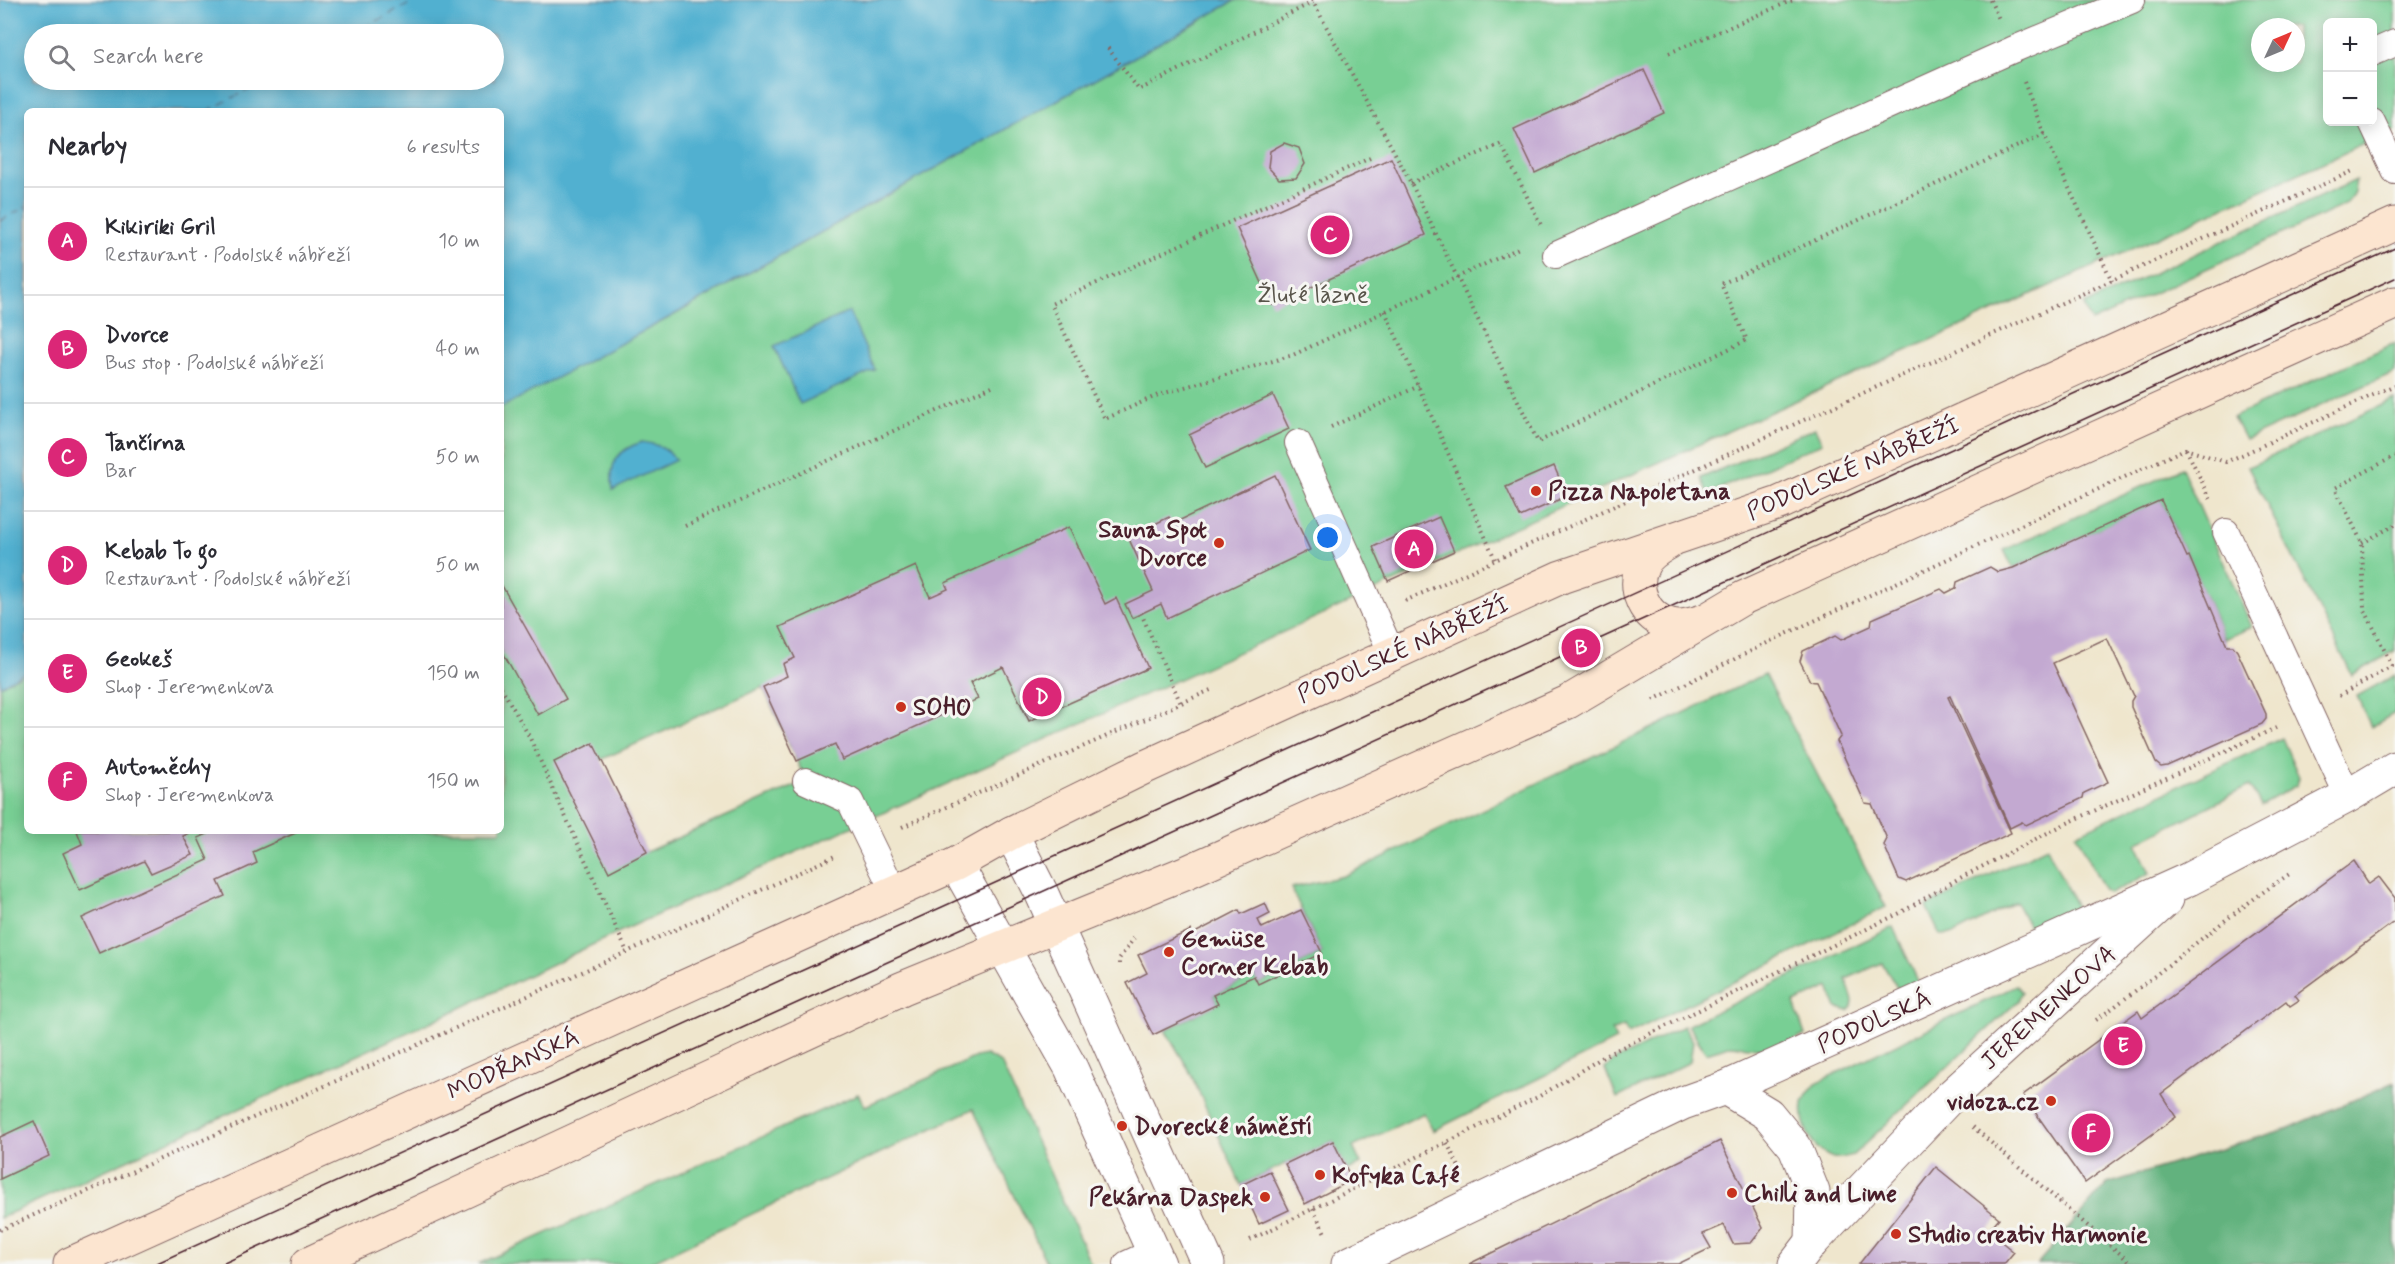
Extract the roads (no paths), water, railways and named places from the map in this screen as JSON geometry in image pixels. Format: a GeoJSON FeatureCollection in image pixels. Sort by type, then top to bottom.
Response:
{"type":"FeatureCollection","features":[{"type":"Feature","properties":{"kind":"main road","name":"PODOLSKÉ NÁBŘEŽÍ"},"geometry":{"type":"LineString","coordinates":[[956,864],[1011,833],[1143,768],[1562,577],[1779,503],[2395,224]]}},
{"type":"Feature","properties":{"kind":"main road"},"geometry":{"type":"LineString","coordinates":[[308,1264],[903,988],[1187,872],[1568,702],[1754,594],[2395,303]]}},
{"type":"Feature","properties":{"kind":"main road"},"geometry":{"type":"LineString","coordinates":[[1675,539],[1653,552],[1644,563],[1639,575],[1642,601],[1653,616],[1671,625],[1684,626],[1711,618]]}},
{"type":"Feature","properties":{"kind":"main road","name":"MODŘANSKÁ"},"geometry":{"type":"LineString","coordinates":[[70,1264],[956,864]]}},
{"type":"Feature","properties":{"kind":"street","name":"PODOLSKÁ"},"geometry":{"type":"LineString","coordinates":[[1348,1264],[1683,1103],[1725,1088],[2188,879],[2348,796],[2395,768]]}},
{"type":"Feature","properties":{"kind":"street"},"geometry":{"type":"LineString","coordinates":[[1011,833],[1208,1264]]}},
{"type":"Feature","properties":{"kind":"street"},"geometry":{"type":"LineString","coordinates":[[956,864],[1004,945],[1071,1068],[1146,1260]]}},
{"type":"Feature","properties":{"kind":"street","name":"JEREMENKOVA"},"geometry":{"type":"LineString","coordinates":[[1804,1253],[1950,1097],[2188,879]]}},
{"type":"Feature","properties":{"kind":"street","name":"JEREMENKOVA"},"geometry":{"type":"LineString","coordinates":[[1725,1088],[1768,1114],[1795,1147],[1813,1192],[1804,1253]]}},
{"type":"Feature","properties":{"kind":"lane"},"geometry":{"type":"LineString","coordinates":[[1551,245],[2132,0]]}},
{"type":"Feature","properties":{"kind":"lane"},"geometry":{"type":"LineString","coordinates":[[2377,51],[2395,43]]}},
{"type":"Feature","properties":{"kind":"lane"},"geometry":{"type":"LineString","coordinates":[[2374,126],[2392,163]]}},
{"type":"Feature","properties":{"kind":"lane"},"geometry":{"type":"LineString","coordinates":[[1298,443],[1392,654]]}},
{"type":"Feature","properties":{"kind":"lane"},"geometry":{"type":"LineString","coordinates":[[2226,532],[2348,796]]}},
{"type":"Feature","properties":{"kind":"lane"},"geometry":{"type":"LineString","coordinates":[[806,781],[850,801],[894,892]]}},
{"type":"Feature","properties":{"kind":"water"},"geometry":{"type":"Polygon","coordinates":[[[0,0],[1236,0],[672,316],[504,406],[504,108],[24,108],[24,673],[0,686],[0,0]]]}},
{"type":"Feature","properties":{"kind":"water"},"geometry":{"type":"Polygon","coordinates":[[[849,312],[875,370],[800,404],[774,346],[849,312]]]}},
{"type":"Feature","properties":{"kind":"water"},"geometry":{"type":"Polygon","coordinates":[[[642,442],[661,447],[676,460],[613,490],[612,472],[616,459],[626,449],[642,442]]]}},
{"type":"Feature","properties":{"kind":"tram line"},"geometry":{"type":"LineString","coordinates":[[155,1264],[2395,248]]}},
{"type":"Feature","properties":{"kind":"tram line"},"geometry":{"type":"LineString","coordinates":[[222,1264],[2395,278]]}},
{"type":"Feature","properties":{"kind":"place","name":"Tančírna"},"geometry":{"type":"Point","coordinates":[1330,235]}},
{"type":"Feature","properties":{"kind":"place","name":"Pizza Napoletana"},"geometry":{"type":"Point","coordinates":[1536,491]}},
{"type":"Feature","properties":{"kind":"place","name":"Sauna Spot Dvorce"},"geometry":{"type":"Point","coordinates":[1219,543]}},
{"type":"Feature","properties":{"kind":"place","name":"Kikiriki Gril"},"geometry":{"type":"Point","coordinates":[1414,549]}},
{"type":"Feature","properties":{"kind":"place","name":"Dvorce"},"geometry":{"type":"Point","coordinates":[1581,648]}},
{"type":"Feature","properties":{"kind":"place","name":"Kebab To go"},"geometry":{"type":"Point","coordinates":[1042,697]}},
{"type":"Feature","properties":{"kind":"place","name":"SOHO"},"geometry":{"type":"Point","coordinates":[901,707]}},
{"type":"Feature","properties":{"kind":"place","name":"Gemüse Corner Kebab"},"geometry":{"type":"Point","coordinates":[1169,952]}},
{"type":"Feature","properties":{"kind":"place","name":"Geokeš"},"geometry":{"type":"Point","coordinates":[2123,1046]}},
{"type":"Feature","properties":{"kind":"place","name":"vidoza.cz"},"geometry":{"type":"Point","coordinates":[2051,1101]}},
{"type":"Feature","properties":{"kind":"place","name":"Dvorecké náměstí"},"geometry":{"type":"Point","coordinates":[1122,1126]}},
{"type":"Feature","properties":{"kind":"place","name":"Automěchy"},"geometry":{"type":"Point","coordinates":[2091,1133]}},
{"type":"Feature","properties":{"kind":"place","name":"Kofyka Café"},"geometry":{"type":"Point","coordinates":[1320,1175]}},
{"type":"Feature","properties":{"kind":"place","name":"Chilli and Lime"},"geometry":{"type":"Point","coordinates":[1732,1193]}},
{"type":"Feature","properties":{"kind":"place","name":"Pekárna Daspek"},"geometry":{"type":"Point","coordinates":[1265,1197]}},
{"type":"Feature","properties":{"kind":"place","name":"Studio creativ Harmonie"},"geometry":{"type":"Point","coordinates":[1896,1234]}},
{"type":"Feature","properties":{"kind":"park label","name":"Žluté lázně"},"geometry":{"type":"Point","coordinates":[1313,294]}}]}
